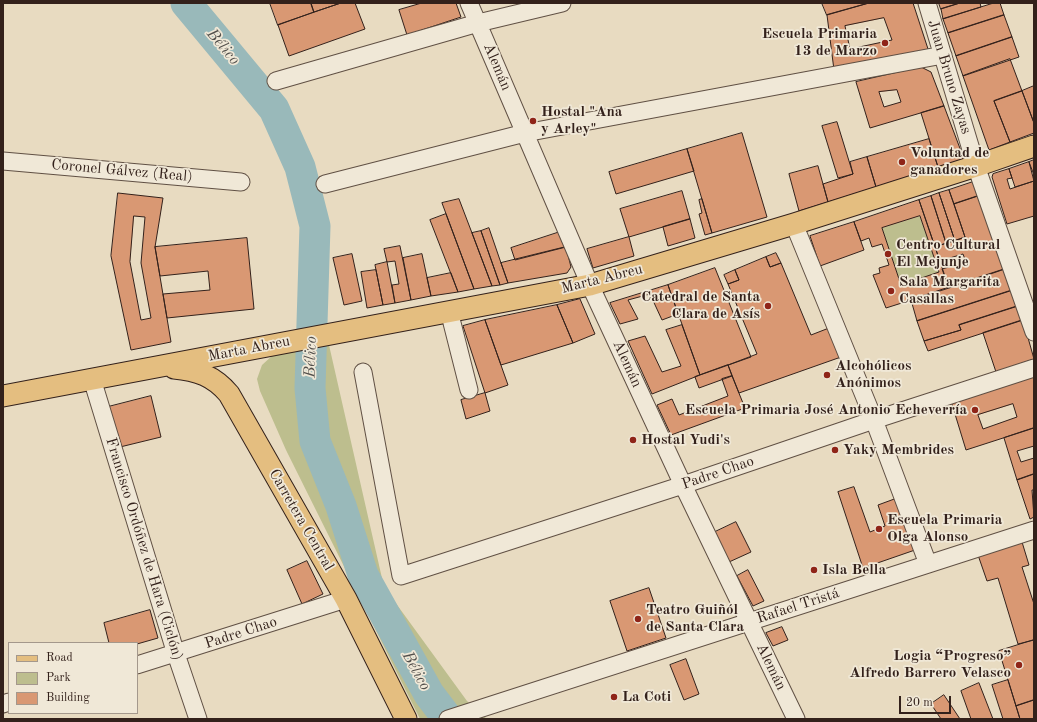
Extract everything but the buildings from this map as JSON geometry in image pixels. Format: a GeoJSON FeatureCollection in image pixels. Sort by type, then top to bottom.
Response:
{"type":"FeatureCollection","features":[{"type":"Feature","properties":{"kind":"main road","name":"Marta Abreu"},"geometry":{"type":"LineString","coordinates":[[158,367],[590,285],[794,224],[1034,146]]}},
{"type":"Feature","properties":{"kind":"main road"},"geometry":{"type":"LineString","coordinates":[[3,396],[158,367]]}},
{"type":"Feature","properties":{"kind":"main road","name":"Carretera Central"},"geometry":{"type":"LineString","coordinates":[[158,367],[190,369],[209,376],[221,384],[229,394],[346,599],[406,719]]}},
{"type":"Feature","properties":{"kind":"street","name":"Alemán"},"geometry":{"type":"LineString","coordinates":[[469,3],[590,285],[683,485],[796,719]]}},
{"type":"Feature","properties":{"kind":"street"},"geometry":{"type":"LineString","coordinates":[[276,81],[478,23],[562,3]]}},
{"type":"Feature","properties":{"kind":"street","name":"Juan Bruno Zayas"},"geometry":{"type":"LineString","coordinates":[[927,3],[976,166],[1034,332]]}},
{"type":"Feature","properties":{"kind":"street"},"geometry":{"type":"LineString","coordinates":[[325,184],[525,133],[943,55]]}},
{"type":"Feature","properties":{"kind":"street","name":"Coronel Gálvez (Real)"},"geometry":{"type":"LineString","coordinates":[[3,161],[241,182]]}},
{"type":"Feature","properties":{"kind":"street"},"geometry":{"type":"LineString","coordinates":[[794,224],[874,420],[928,564]]}},
{"type":"Feature","properties":{"kind":"street"},"geometry":{"type":"LineString","coordinates":[[449,311],[469,390]]}},
{"type":"Feature","properties":{"kind":"street","name":"Padre Chao"},"geometry":{"type":"LineString","coordinates":[[363,372],[401,576],[683,485],[874,420],[1034,368]]}},
{"type":"Feature","properties":{"kind":"street","name":"Francisco Ordóñez de Hara (Ciclón)"},"geometry":{"type":"LineString","coordinates":[[92,379],[176,654],[198,719]]}},
{"type":"Feature","properties":{"kind":"street","name":"Rafael Tristá"},"geometry":{"type":"LineString","coordinates":[[448,719],[1034,530]]}},
{"type":"Feature","properties":{"kind":"street","name":"Padre Chao"},"geometry":{"type":"LineString","coordinates":[[138,665],[176,654],[346,599]]}},
{"type":"Feature","properties":{"kind":"green space"},"geometry":{"type":"Polygon","coordinates":[[[920,216],[939,272],[901,285],[882,228],[920,216]]]}},
{"type":"Feature","properties":{"kind":"green space"},"geometry":{"type":"Polygon","coordinates":[[[329,345],[384,587],[467,701],[487,719],[420,719],[286,450],[260,391],[257,379],[262,365],[273,355],[329,345]]]}},
{"type":"Feature","properties":{"kind":"waterway","name":"Bélico"},"geometry":{"type":"LineString","coordinates":[[186,3],[274,109],[300,167],[315,226],[310,388],[315,441],[341,506],[363,575],[429,694],[448,719]]}},
{"type":"Feature","properties":{"kind":"place","name":"Escuela Primaria 13 de Marzo"},"geometry":{"type":"Point","coordinates":[885,43]}},
{"type":"Feature","properties":{"kind":"place","name":"Hostal \"Ana y Arley\""},"geometry":{"type":"Point","coordinates":[533,121]}},
{"type":"Feature","properties":{"kind":"place","name":"Voluntad de ganadores"},"geometry":{"type":"Point","coordinates":[902,162]}},
{"type":"Feature","properties":{"kind":"place","name":"Centro Cultural El Mejunje"},"geometry":{"type":"Point","coordinates":[888,254]}},
{"type":"Feature","properties":{"kind":"place","name":"Sala Margarita Casallas"},"geometry":{"type":"Point","coordinates":[891,291]}},
{"type":"Feature","properties":{"kind":"place","name":"Catedral de Santa Clara de Asís"},"geometry":{"type":"Point","coordinates":[768,306]}},
{"type":"Feature","properties":{"kind":"place","name":"Alcohólicos Anónimos"},"geometry":{"type":"Point","coordinates":[827,375]}},
{"type":"Feature","properties":{"kind":"place","name":"Escuela Primaria José Antonio Echeverría"},"geometry":{"type":"Point","coordinates":[975,410]}},
{"type":"Feature","properties":{"kind":"place","name":"Hostal Yudi's"},"geometry":{"type":"Point","coordinates":[633,440]}},
{"type":"Feature","properties":{"kind":"place","name":"Yaky Membrides"},"geometry":{"type":"Point","coordinates":[835,450]}},
{"type":"Feature","properties":{"kind":"place","name":"Escuela Primaria Olga Alonso"},"geometry":{"type":"Point","coordinates":[879,529]}},
{"type":"Feature","properties":{"kind":"place","name":"Isla Bella"},"geometry":{"type":"Point","coordinates":[814,570]}},
{"type":"Feature","properties":{"kind":"place","name":"Teatro Guiñól de Santa Clara"},"geometry":{"type":"Point","coordinates":[638,619]}},
{"type":"Feature","properties":{"kind":"place","name":"Logia “Progreso” Alfredo Barrero Velasco"},"geometry":{"type":"Point","coordinates":[1019,665]}},
{"type":"Feature","properties":{"kind":"place","name":"La Coti"},"geometry":{"type":"Point","coordinates":[614,697]}}]}
